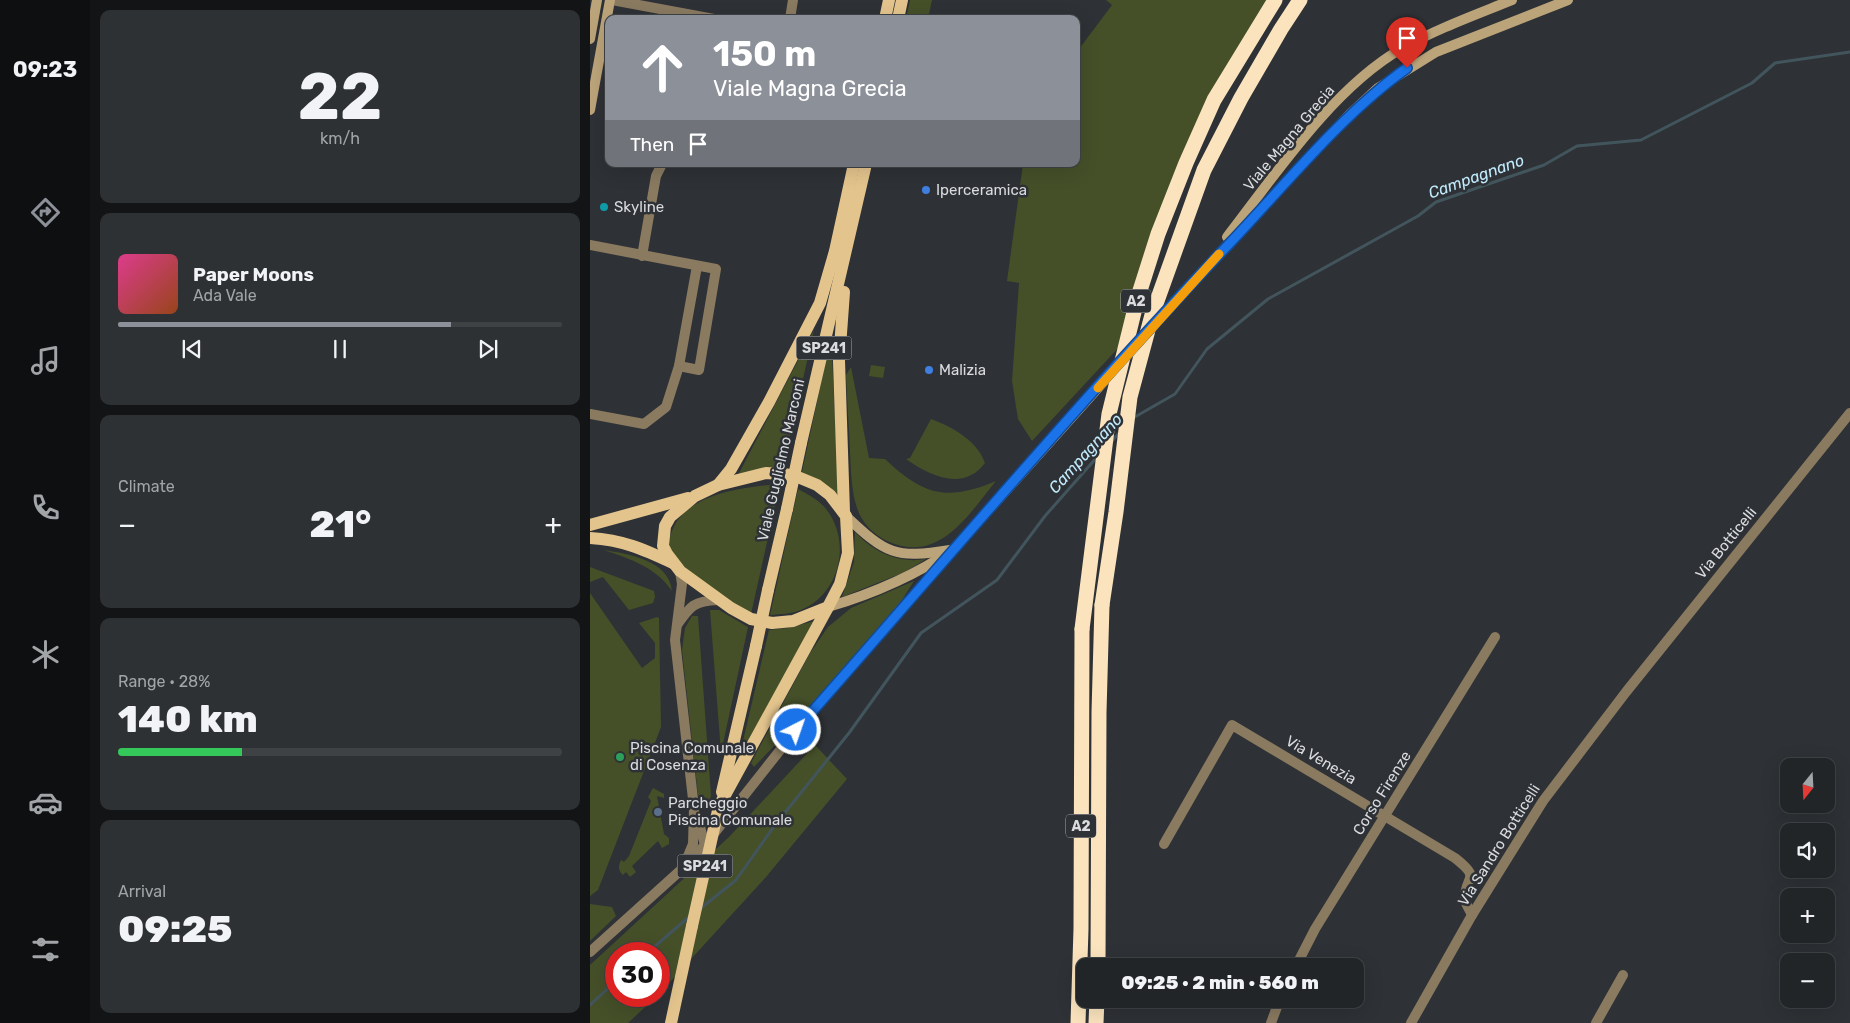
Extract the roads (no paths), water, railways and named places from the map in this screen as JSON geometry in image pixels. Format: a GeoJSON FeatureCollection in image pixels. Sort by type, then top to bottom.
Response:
{"type":"FeatureCollection","features":[{"type":"Feature","properties":{"kind":"highway","name":"A2"},"geometry":{"type":"LineString","coordinates":[[1078,1023],[1081,929],[1082,629],[1109,414],[1137,300],[1168,207],[1214,100],[1275,0]]}},
{"type":"Feature","properties":{"kind":"highway","name":"A2"},"geometry":{"type":"LineString","coordinates":[[1098,958],[1099,712],[1102,605],[1130,397],[1152,315],[1204,170],[1246,90],[1300,0]]}},
{"type":"Feature","properties":{"kind":"highway"},"geometry":{"type":"LineString","coordinates":[[1096,1023],[1097,1008]]}},
{"type":"Feature","properties":{"kind":"main road"},"geometry":{"type":"LineString","coordinates":[[886,15],[889,0]]}},
{"type":"Feature","properties":{"kind":"main road"},"geometry":{"type":"LineString","coordinates":[[899,15],[902,0]]}},
{"type":"Feature","properties":{"kind":"main road","name":"Viale Guglielmo Marconi"},"geometry":{"type":"LineString","coordinates":[[718,485],[731,469],[769,402],[820,304],[835,251],[853,167]]}},
{"type":"Feature","properties":{"kind":"main road","name":"Viale Guglielmo Marconi"},"geometry":{"type":"LineString","coordinates":[[719,806],[865,167]]}},
{"type":"Feature","properties":{"kind":"main road"},"geometry":{"type":"LineString","coordinates":[[719,806],[828,606],[846,568],[848,553],[839,362],[847,252]]}},
{"type":"Feature","properties":{"kind":"main road"},"geometry":{"type":"LineString","coordinates":[[590,525],[695,496],[718,485],[766,473],[793,475],[817,485],[830,496],[845,514]]}},
{"type":"Feature","properties":{"kind":"main road"},"geometry":{"type":"LineString","coordinates":[[678,567],[663,546],[665,526],[678,509],[695,496]]}},
{"type":"Feature","properties":{"kind":"main road"},"geometry":{"type":"LineString","coordinates":[[590,538],[625,542],[644,548],[678,567],[718,600],[751,619],[772,623],[793,621],[828,606]]}},
{"type":"Feature","properties":{"kind":"main road","name":"SP241"},"geometry":{"type":"LineString","coordinates":[[672,1023],[719,806]]}},
{"type":"Feature","properties":{"kind":"street"},"geometry":{"type":"LineString","coordinates":[[590,39],[597,0]]}},
{"type":"Feature","properties":{"kind":"street"},"geometry":{"type":"LineString","coordinates":[[608,15],[611,0],[684,15]]}},
{"type":"Feature","properties":{"kind":"street"},"geometry":{"type":"LineString","coordinates":[[791,15],[794,0]]}},
{"type":"Feature","properties":{"kind":"street","name":"Viale Magna Grecia"},"geometry":{"type":"LineString","coordinates":[[1192,284],[1328,111],[1364,76],[1400,49],[1430,34],[1512,0]]}},
{"type":"Feature","properties":{"kind":"street","name":"Viale Magna Grecia"},"geometry":{"type":"LineString","coordinates":[[828,606],[849,601],[922,570],[954,549],[1192,284],[1349,115],[1378,88],[1407,68],[1436,52],[1568,0]]}},
{"type":"Feature","properties":{"kind":"street"},"geometry":{"type":"LineString","coordinates":[[590,110],[605,31]]}},
{"type":"Feature","properties":{"kind":"street"},"geometry":{"type":"LineString","coordinates":[[642,256],[656,176],[660,167]]}},
{"type":"Feature","properties":{"kind":"street"},"geometry":{"type":"LineString","coordinates":[[590,245],[716,269],[699,370],[679,366]]}},
{"type":"Feature","properties":{"kind":"street"},"geometry":{"type":"LineString","coordinates":[[590,414],[644,424],[666,407],[679,366],[694,265]]}},
{"type":"Feature","properties":{"kind":"street","name":"Via Botticelli"},"geometry":{"type":"LineString","coordinates":[[1626,692],[1850,412]]}},
{"type":"Feature","properties":{"kind":"street"},"geometry":{"type":"LineString","coordinates":[[845,514],[875,543],[889,552],[909,555],[954,549]]}},
{"type":"Feature","properties":{"kind":"street"},"geometry":{"type":"LineString","coordinates":[[590,952],[705,846],[796,730],[954,549]]}},
{"type":"Feature","properties":{"kind":"street"},"geometry":{"type":"LineString","coordinates":[[678,567],[682,584],[676,626],[677,658],[694,808],[694,844],[682,869]]}},
{"type":"Feature","properties":{"kind":"street"},"geometry":{"type":"LineString","coordinates":[[676,626],[690,607],[698,602],[718,600]]}},
{"type":"Feature","properties":{"kind":"street","name":"Corso Firenze"},"geometry":{"type":"LineString","coordinates":[[1300,958],[1315,929],[1495,637]]}},
{"type":"Feature","properties":{"kind":"street","name":"Via Sandro Botticelli"},"geometry":{"type":"LineString","coordinates":[[1413,1022],[1472,915],[1543,801],[1626,692]]}},
{"type":"Feature","properties":{"kind":"street","name":"Via Venezia"},"geometry":{"type":"LineString","coordinates":[[1164,844],[1232,724],[1469,868],[1471,876],[1465,897],[1472,915]]}},
{"type":"Feature","properties":{"kind":"street"},"geometry":{"type":"LineString","coordinates":[[694,808],[705,846]]}},
{"type":"Feature","properties":{"kind":"street"},"geometry":{"type":"LineString","coordinates":[[1596,1023],[1623,975]]}},
{"type":"Feature","properties":{"kind":"street"},"geometry":{"type":"LineString","coordinates":[[1271,1023],[1277,1008]]}},
{"type":"Feature","properties":{"kind":"waterway","name":"Campagnano"},"geometry":{"type":"LineString","coordinates":[[1133,418],[1175,394],[1207,349],[1268,299],[1418,216],[1436,202],[1544,165],[1577,146],[1641,140],[1752,83],[1775,63],[1850,52]]}},
{"type":"Feature","properties":{"kind":"waterway","name":"Campagnano"},"geometry":{"type":"LineString","coordinates":[[1111,442],[1120,432]]}},
{"type":"Feature","properties":{"kind":"waterway","name":"Campagnano"},"geometry":{"type":"LineString","coordinates":[[701,908],[736,880],[775,825],[849,733],[921,633],[997,580],[1045,516],[1098,456]]}},
{"type":"Feature","properties":{"kind":"waterway","name":"Campagnano"},"geometry":{"type":"LineString","coordinates":[[660,942],[690,916]]}},
{"type":"Feature","properties":{"kind":"waterway","name":"Campagnano"},"geometry":{"type":"LineString","coordinates":[[590,1005],[605,991]]}},
{"type":"Feature","properties":{"kind":"place","name":"Iperceramica"},"geometry":{"type":"Point","coordinates":[926,190]}},
{"type":"Feature","properties":{"kind":"place","name":"Skyline"},"geometry":{"type":"Point","coordinates":[604,207]}},
{"type":"Feature","properties":{"kind":"place","name":"Malizia"},"geometry":{"type":"Point","coordinates":[929,370]}},
{"type":"Feature","properties":{"kind":"place","name":"Piscina Comunale di Cosenza"},"geometry":{"type":"Point","coordinates":[620,757]}},
{"type":"Feature","properties":{"kind":"place","name":"Parcheggio Piscina Comunale"},"geometry":{"type":"Point","coordinates":[658,812]}}]}
